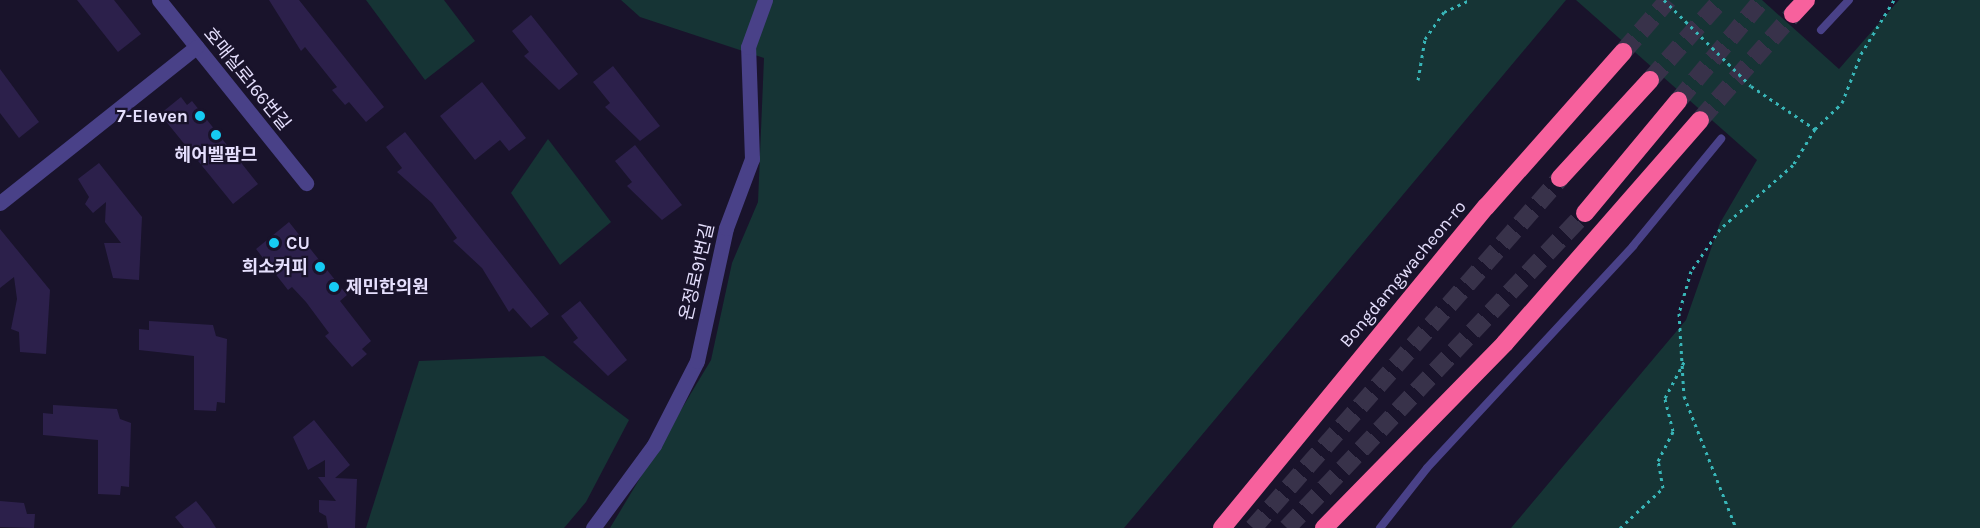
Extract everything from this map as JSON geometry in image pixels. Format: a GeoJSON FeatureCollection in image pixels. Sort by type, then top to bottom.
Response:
{"type":"FeatureCollection","features":[{"type":"Feature","properties":{"kind":"highway"},"geometry":{"type":"LineString","coordinates":[[1793,15],[1806,0]]}},
{"type":"Feature","properties":{"kind":"highway","name":"Bongdamgwacheon-ro"},"geometry":{"type":"LineString","coordinates":[[1222,528],[1486,207],[1623,52]]}},
{"type":"Feature","properties":{"kind":"highway"},"geometry":{"type":"LineString","coordinates":[[1560,178],[1650,80]]}},
{"type":"Feature","properties":{"kind":"highway"},"geometry":{"type":"LineString","coordinates":[[1585,213],[1678,101]]}},
{"type":"Feature","properties":{"kind":"highway"},"geometry":{"type":"LineString","coordinates":[[1324,528],[1505,343],[1700,120]]}},
{"type":"Feature","properties":{"kind":"street","name":"호매실로166번길"},"geometry":{"type":"LineString","coordinates":[[159,0],[306,183]]}},
{"type":"Feature","properties":{"kind":"street","name":"온정로91번길"},"geometry":{"type":"LineString","coordinates":[[593,528],[654,445],[697,361],[726,228],[752,159],[748,47],[765,0]]}},
{"type":"Feature","properties":{"kind":"street"},"geometry":{"type":"LineString","coordinates":[[0,203],[196,47]]}},
{"type":"Feature","properties":{"kind":"lane"},"geometry":{"type":"LineString","coordinates":[[1821,30],[1849,0]]}},
{"type":"Feature","properties":{"kind":"lane"},"geometry":{"type":"LineString","coordinates":[[1380,528],[1427,468],[1633,246],[1721,139]]}},
{"type":"Feature","properties":{"kind":"path"},"geometry":{"type":"LineString","coordinates":[[1418,80],[1425,39],[1444,12],[1470,0]]}},
{"type":"Feature","properties":{"kind":"path"},"geometry":{"type":"LineString","coordinates":[[1664,0],[1751,86],[1815,129]]}},
{"type":"Feature","properties":{"kind":"path"},"geometry":{"type":"LineString","coordinates":[[1736,528],[1684,396],[1685,360],[1679,313],[1691,271],[1720,229],[1793,165],[1815,129],[1842,103],[1861,54],[1894,0]]}},
{"type":"Feature","properties":{"kind":"path"},"geometry":{"type":"LineString","coordinates":[[1620,528],[1663,488],[1658,460],[1673,431],[1665,398],[1685,360]]}},
{"type":"Feature","properties":{"kind":"green space"},"geometry":{"type":"Polygon","coordinates":[[[366,0],[444,0],[475,41],[425,80],[366,0]]]}},
{"type":"Feature","properties":{"kind":"green space"},"geometry":{"type":"Polygon","coordinates":[[[621,0],[1566,0],[1124,528],[610,528],[711,360],[732,263],[758,202],[764,58],[640,17],[621,0]]]}},
{"type":"Feature","properties":{"kind":"green space"},"geometry":{"type":"Polygon","coordinates":[[[1576,0],[1762,0],[1839,69],[1899,0],[1980,0],[1980,528],[1511,528],[1686,320],[1720,223],[1757,160],[1576,0]]]}},
{"type":"Feature","properties":{"kind":"green space"},"geometry":{"type":"Polygon","coordinates":[[[548,139],[611,222],[560,265],[511,193],[548,139]]]}},
{"type":"Feature","properties":{"kind":"green space"},"geometry":{"type":"Polygon","coordinates":[[[544,356],[629,420],[586,502],[564,528],[366,528],[419,361],[544,356]]]}},
{"type":"Feature","properties":{"kind":"building"},"geometry":{"type":"Polygon","coordinates":[[[77,0],[114,0],[141,34],[118,52],[77,0]]]}},
{"type":"Feature","properties":{"kind":"building"},"geometry":{"type":"Polygon","coordinates":[[[269,0],[299,0],[384,107],[366,122],[349,102],[345,105],[332,90],[337,87],[305,47],[301,51],[269,0]]]}},
{"type":"Feature","properties":{"kind":"building"},"geometry":{"type":"Polygon","coordinates":[[[531,15],[578,74],[559,90],[524,56],[529,52],[512,31],[531,15]]]}},
{"type":"Feature","properties":{"kind":"building"},"geometry":{"type":"Polygon","coordinates":[[[613,66],[660,126],[640,141],[605,107],[610,103],[593,82],[613,66]]]}},
{"type":"Feature","properties":{"kind":"building"},"geometry":{"type":"Polygon","coordinates":[[[0,69],[39,122],[19,138],[0,113],[0,69]]]}},
{"type":"Feature","properties":{"kind":"building"},"geometry":{"type":"Polygon","coordinates":[[[482,82],[526,138],[509,151],[500,140],[475,160],[440,116],[482,82]]]}},
{"type":"Feature","properties":{"kind":"building"},"geometry":{"type":"Polygon","coordinates":[[[181,97],[187,105],[192,101],[258,184],[233,204],[160,114],[181,97]]]}},
{"type":"Feature","properties":{"kind":"building"},"geometry":{"type":"Polygon","coordinates":[[[405,132],[549,314],[531,328],[513,308],[509,312],[482,268],[453,241],[457,238],[432,203],[397,172],[402,168],[386,147],[405,132]]]}},
{"type":"Feature","properties":{"kind":"building"},"geometry":{"type":"Polygon","coordinates":[[[635,145],[682,205],[662,220],[627,186],[632,182],[615,161],[635,145]]]}},
{"type":"Feature","properties":{"kind":"building"},"geometry":{"type":"Polygon","coordinates":[[[99,163],[142,217],[139,280],[113,278],[104,243],[121,243],[105,222],[106,202],[93,213],[85,204],[89,197],[78,179],[99,163]]]}},
{"type":"Feature","properties":{"kind":"building"},"geometry":{"type":"Polygon","coordinates":[[[289,222],[347,295],[340,301],[371,341],[362,349],[367,354],[352,367],[325,336],[329,333],[306,302],[292,287],[288,290],[256,249],[289,222]]]}},
{"type":"Feature","properties":{"kind":"building"},"geometry":{"type":"Polygon","coordinates":[[[0,229],[50,290],[46,354],[20,352],[19,332],[11,329],[17,299],[14,277],[0,288],[0,229]]]}},
{"type":"Feature","properties":{"kind":"building"},"geometry":{"type":"Polygon","coordinates":[[[580,301],[627,360],[608,376],[573,342],[578,338],[561,316],[580,301]]]}},
{"type":"Feature","properties":{"kind":"building"},"geometry":{"type":"Polygon","coordinates":[[[149,321],[213,325],[216,336],[227,339],[225,403],[217,402],[216,411],[194,410],[194,356],[139,350],[139,329],[149,330],[149,321]]]}},
{"type":"Feature","properties":{"kind":"building"},"geometry":{"type":"Polygon","coordinates":[[[53,405],[117,409],[120,419],[131,423],[129,487],[121,486],[120,495],[98,494],[98,440],[43,435],[43,413],[53,414],[53,405]]]}},
{"type":"Feature","properties":{"kind":"building"},"geometry":{"type":"Polygon","coordinates":[[[314,420],[350,465],[335,478],[357,479],[355,528],[328,528],[326,516],[319,512],[319,500],[336,501],[318,477],[325,477],[325,460],[308,470],[293,437],[314,420]]]}},
{"type":"Feature","properties":{"kind":"building"},"geometry":{"type":"Polygon","coordinates":[[[0,501],[24,503],[27,514],[35,514],[34,528],[0,527],[0,501]]]}},
{"type":"Feature","properties":{"kind":"building"},"geometry":{"type":"Polygon","coordinates":[[[196,501],[216,528],[184,528],[175,517],[196,501]]]}},
{"type":"Feature","properties":{"kind":"tunnel"},"geometry":{"type":"LineString","coordinates":[[1623,52],[1668,0]]}},
{"type":"Feature","properties":{"kind":"tunnel"},"geometry":{"type":"LineString","coordinates":[[1650,80],[1721,0]]}},
{"type":"Feature","properties":{"kind":"tunnel"},"geometry":{"type":"LineString","coordinates":[[1678,101],[1762,0]]}},
{"type":"Feature","properties":{"kind":"tunnel"},"geometry":{"type":"LineString","coordinates":[[1700,120],[1793,14]]}},
{"type":"Feature","properties":{"kind":"tunnel"},"geometry":{"type":"LineString","coordinates":[[1253,528],[1560,178]]}},
{"type":"Feature","properties":{"kind":"tunnel"},"geometry":{"type":"LineString","coordinates":[[1287,528],[1585,213]]}},
{"type":"Feature","properties":{"kind":"place","name":"7-Eleven"},"geometry":{"type":"Point","coordinates":[200,116]}},
{"type":"Feature","properties":{"kind":"place","name":"헤어벨팜므"},"geometry":{"type":"Point","coordinates":[216,135]}},
{"type":"Feature","properties":{"kind":"place","name":"CU"},"geometry":{"type":"Point","coordinates":[274,243]}},
{"type":"Feature","properties":{"kind":"place","name":"희소커피"},"geometry":{"type":"Point","coordinates":[320,267]}},
{"type":"Feature","properties":{"kind":"place","name":"제민한의원"},"geometry":{"type":"Point","coordinates":[334,287]}}]}
